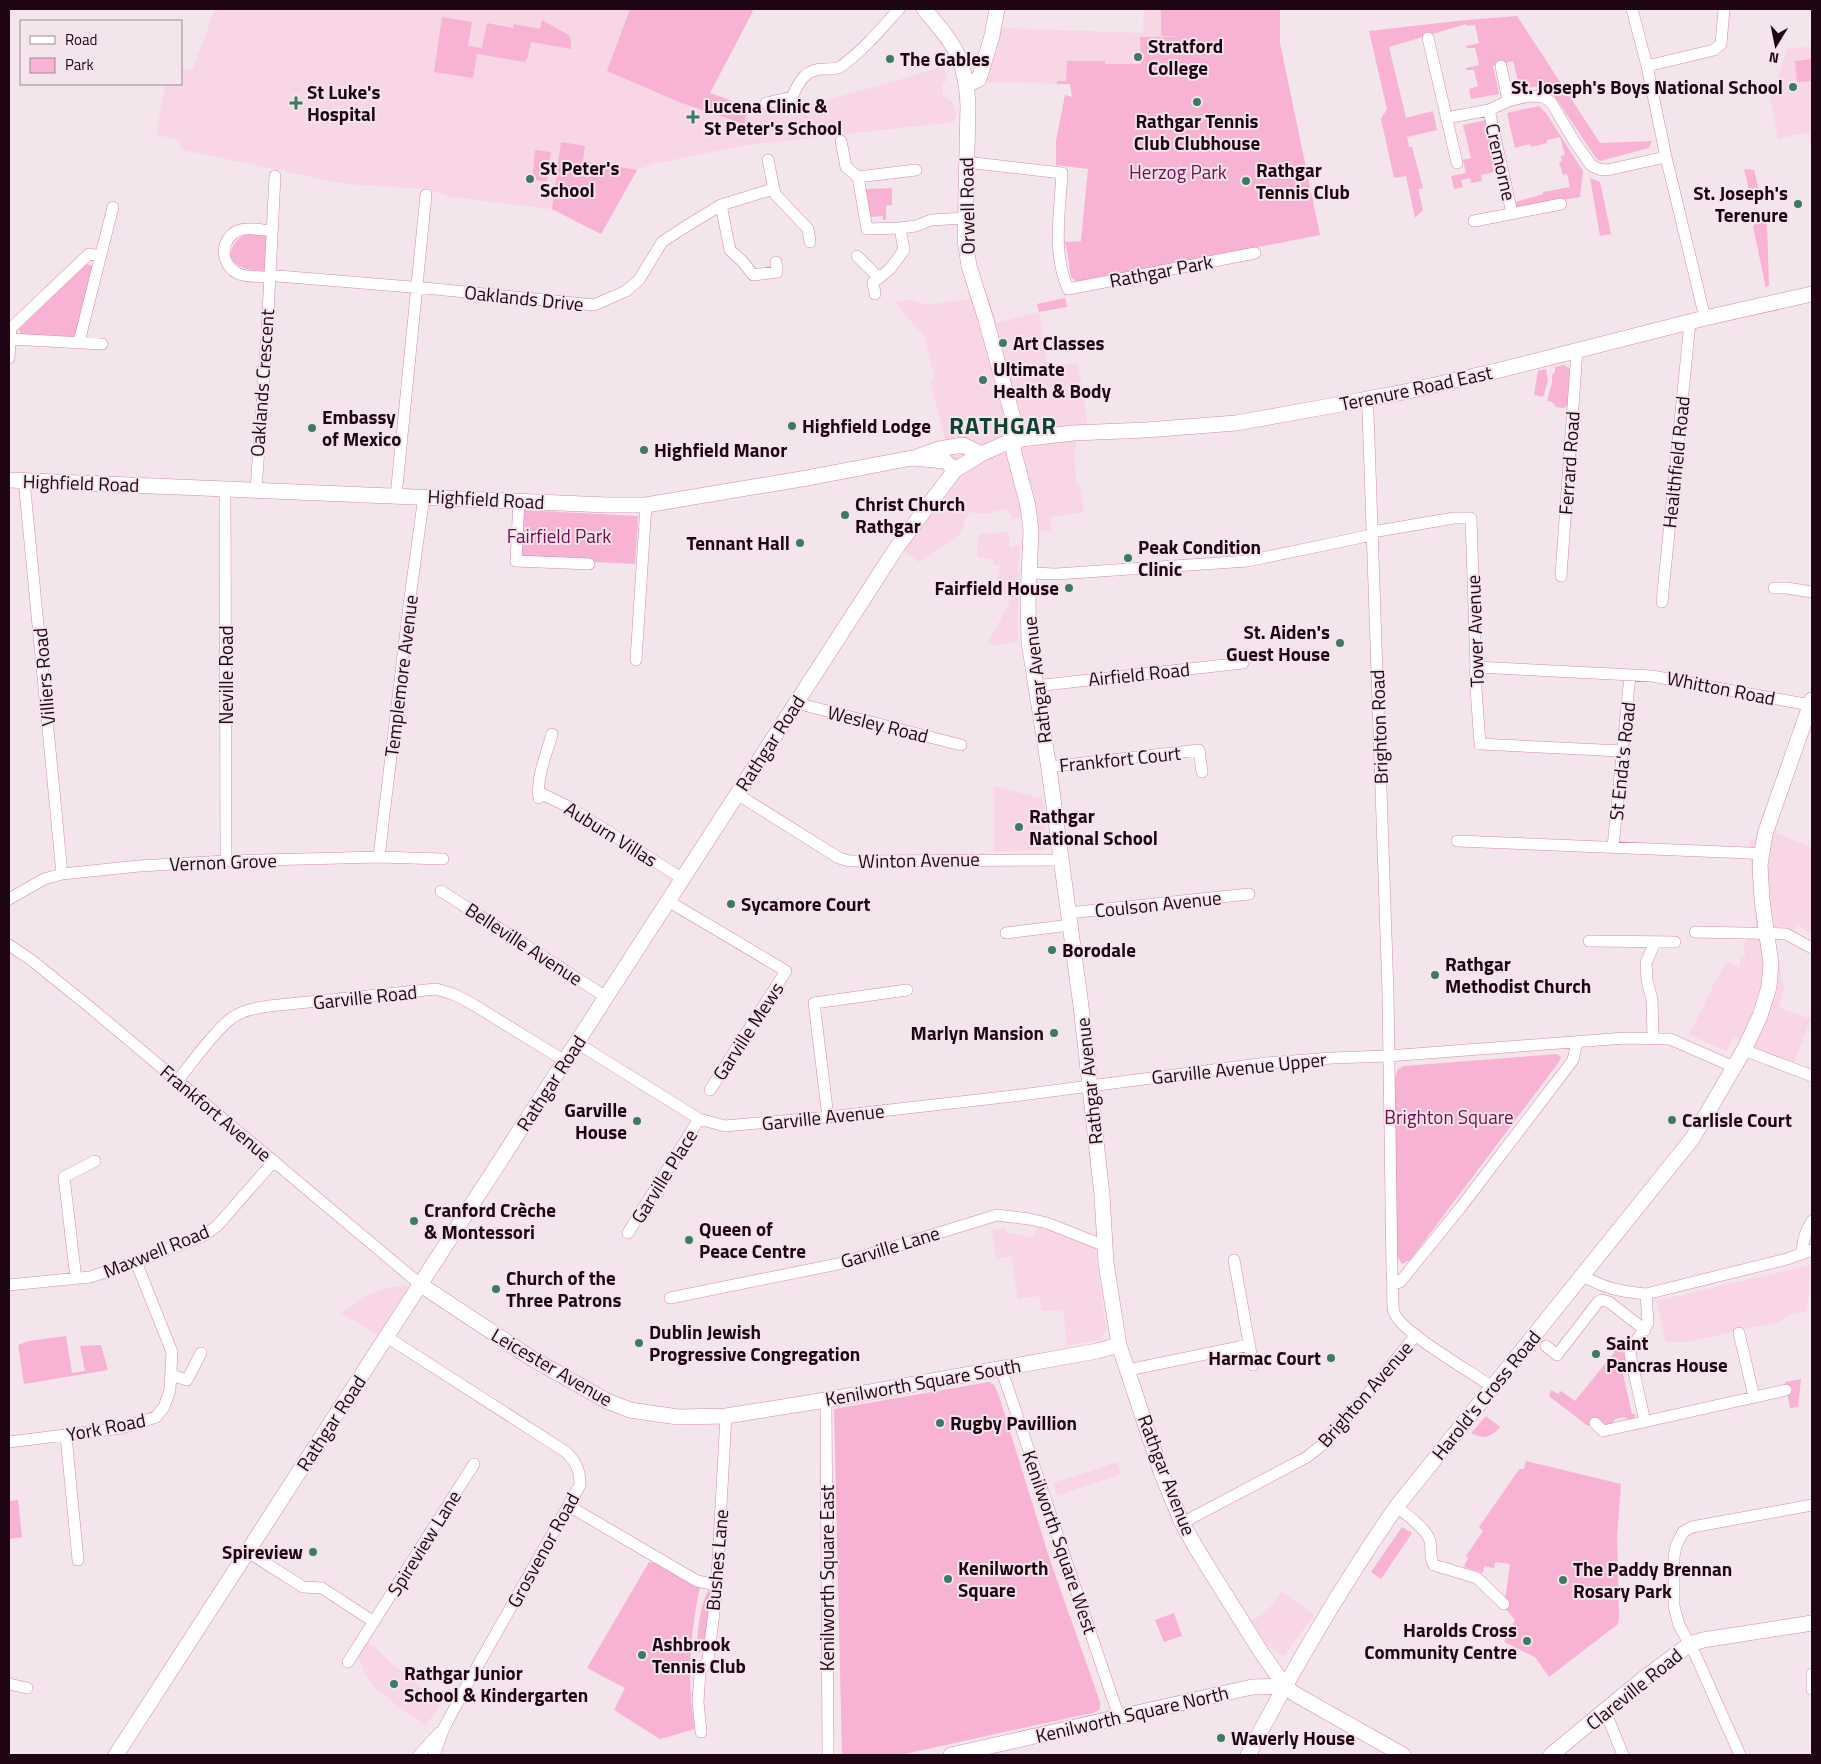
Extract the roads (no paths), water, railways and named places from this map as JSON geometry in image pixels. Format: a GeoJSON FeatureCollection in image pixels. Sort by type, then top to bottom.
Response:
{"type":"FeatureCollection","features":[{"type":"Feature","properties":{"kind":"street"},"geometry":{"type":"LineString","coordinates":[[766,102],[792,97],[806,73],[821,69],[838,68],[859,52],[899,9]]}},
{"type":"Feature","properties":{"kind":"street","name":"Orwell Road"},"geometry":{"type":"LineString","coordinates":[[924,9],[949,39],[960,58],[967,86],[965,240],[969,266],[1013,418],[1013,440]]}},
{"type":"Feature","properties":{"kind":"street"},"geometry":{"type":"LineString","coordinates":[[967,86],[979,79],[992,36],[997,9]]}},
{"type":"Feature","properties":{"kind":"street"},"geometry":{"type":"LineString","coordinates":[[1632,9],[1705,318]]}},
{"type":"Feature","properties":{"kind":"street"},"geometry":{"type":"LineString","coordinates":[[1647,66],[1714,50],[1722,40],[1724,9]]}},
{"type":"Feature","properties":{"kind":"street"},"geometry":{"type":"LineString","coordinates":[[960,58],[982,49],[992,36]]}},
{"type":"Feature","properties":{"kind":"street"},"geometry":{"type":"LineString","coordinates":[[1428,38],[1457,163]]}},
{"type":"Feature","properties":{"kind":"street","name":"Cremorne"},"geometry":{"type":"LineString","coordinates":[[1501,66],[1508,101]]}},
{"type":"Feature","properties":{"kind":"street","name":"Cremorne"},"geometry":{"type":"LineString","coordinates":[[1446,118],[1489,110],[1508,101],[1536,95],[1551,102],[1574,142],[1591,165],[1598,169],[1607,170],[1666,157]]}},
{"type":"Feature","properties":{"kind":"street","name":"Cremorne"},"geometry":{"type":"LineString","coordinates":[[1489,110],[1512,214]]}},
{"type":"Feature","properties":{"kind":"street"},"geometry":{"type":"LineString","coordinates":[[841,141],[846,167],[858,176],[916,170]]}},
{"type":"Feature","properties":{"kind":"street"},"geometry":{"type":"LineString","coordinates":[[768,160],[775,194],[808,230],[810,242]]}},
{"type":"Feature","properties":{"kind":"street","name":"Rathgar Park"},"geometry":{"type":"LineString","coordinates":[[966,162],[1062,173],[1059,259],[1062,276],[1068,289],[1255,253]]}},
{"type":"Feature","properties":{"kind":"street","name":"Oaklands Crescent"},"geometry":{"type":"LineString","coordinates":[[256,490],[266,333],[273,276],[272,231],[275,176]]}},
{"type":"Feature","properties":{"kind":"street"},"geometry":{"type":"LineString","coordinates":[[858,176],[867,229],[900,228],[916,226],[931,220],[965,218]]}},
{"type":"Feature","properties":{"kind":"street","name":"Oaklands Drive"},"geometry":{"type":"LineString","coordinates":[[273,276],[594,305],[626,291],[638,280],[662,242],[688,224],[721,206],[773,189]]}},
{"type":"Feature","properties":{"kind":"street"},"geometry":{"type":"LineString","coordinates":[[396,496],[426,195]]}},
{"type":"Feature","properties":{"kind":"street","name":"Cremorne"},"geometry":{"type":"LineString","coordinates":[[1474,221],[1561,204]]}},
{"type":"Feature","properties":{"kind":"street"},"geometry":{"type":"LineString","coordinates":[[721,206],[730,250],[753,275],[777,272]]}},
{"type":"Feature","properties":{"kind":"street"},"geometry":{"type":"LineString","coordinates":[[79,342],[113,207]]}},
{"type":"Feature","properties":{"kind":"street"},"geometry":{"type":"LineString","coordinates":[[875,294],[873,282],[890,269],[904,250],[900,228]]}},
{"type":"Feature","properties":{"kind":"street"},"geometry":{"type":"LineString","coordinates":[[272,231],[239,230],[228,239],[224,253],[225,261],[235,272],[249,276],[273,276]]}},
{"type":"Feature","properties":{"kind":"street"},"geometry":{"type":"LineString","coordinates":[[9,358],[11,328],[90,254],[100,256]]}},
{"type":"Feature","properties":{"kind":"street"},"geometry":{"type":"LineString","coordinates":[[858,256],[879,278]]}},
{"type":"Feature","properties":{"kind":"street","name":"Terenure Road East"},"geometry":{"type":"LineString","coordinates":[[1013,440],[1236,423],[1366,399],[1482,374],[1705,318],[1812,294]]}},
{"type":"Feature","properties":{"kind":"street","name":"Healthfield Road"},"geometry":{"type":"LineString","coordinates":[[1662,602],[1690,322]]}},
{"type":"Feature","properties":{"kind":"street"},"geometry":{"type":"LineString","coordinates":[[10,339],[102,344]]}},
{"type":"Feature","properties":{"kind":"street","name":"Ferrard Road"},"geometry":{"type":"LineString","coordinates":[[1561,576],[1577,350]]}},
{"type":"Feature","properties":{"kind":"street","name":"Brighton Road"},"geometry":{"type":"LineString","coordinates":[[1366,399],[1368,411],[1379,713],[1388,1056]]}},
{"type":"Feature","properties":{"kind":"street","name":"Rathgar Road"},"geometry":{"type":"LineString","coordinates":[[116,1755],[897,547],[955,470],[981,454],[1013,440]]}},
{"type":"Feature","properties":{"kind":"street","name":"Rathgar Avenue"},"geometry":{"type":"LineString","coordinates":[[1013,440],[1014,453],[1028,506],[1030,522],[1030,642],[1069,919],[1090,1085],[1102,1195],[1105,1246],[1119,1345],[1162,1472],[1182,1522],[1261,1652],[1285,1686],[1301,1698],[1403,1755]]}},
{"type":"Feature","properties":{"kind":"street"},"geometry":{"type":"LineString","coordinates":[[912,458],[963,445],[981,454]]}},
{"type":"Feature","properties":{"kind":"street","name":"Highfield Road"},"geometry":{"type":"LineString","coordinates":[[9,480],[607,505],[646,505],[912,458],[945,461],[955,470]]}},
{"type":"Feature","properties":{"kind":"street","name":"Villiers Road"},"geometry":{"type":"LineString","coordinates":[[24,480],[62,874]]}},
{"type":"Feature","properties":{"kind":"street","name":"Neville Road"},"geometry":{"type":"LineString","coordinates":[[225,489],[226,861]]}},
{"type":"Feature","properties":{"kind":"street","name":"Templemore Avenue"},"geometry":{"type":"LineString","coordinates":[[380,857],[409,605],[424,496]]}},
{"type":"Feature","properties":{"kind":"street"},"geometry":{"type":"LineString","coordinates":[[519,500],[516,561],[589,564]]}},
{"type":"Feature","properties":{"kind":"street"},"geometry":{"type":"LineString","coordinates":[[636,660],[646,505]]}},
{"type":"Feature","properties":{"kind":"street","name":"Tower Avenue"},"geometry":{"type":"LineString","coordinates":[[1372,533],[1454,518],[1471,518],[1475,675],[1480,744],[1622,751]]}},
{"type":"Feature","properties":{"kind":"street"},"geometry":{"type":"LineString","coordinates":[[1029,573],[1056,574],[1248,561],[1372,533]]}},
{"type":"Feature","properties":{"kind":"street"},"geometry":{"type":"LineString","coordinates":[[1774,588],[1812,592]]}},
{"type":"Feature","properties":{"kind":"street","name":"Airfield Road"},"geometry":{"type":"LineString","coordinates":[[1036,686],[1243,663]]}},
{"type":"Feature","properties":{"kind":"street","name":"Whitton Road"},"geometry":{"type":"LineString","coordinates":[[1476,667],[1652,676],[1811,703]]}},
{"type":"Feature","properties":{"kind":"street","name":"St Enda's Road"},"geometry":{"type":"LineString","coordinates":[[1613,847],[1630,675]]}},
{"type":"Feature","properties":{"kind":"street","name":"Wesley Road"},"geometry":{"type":"LineString","coordinates":[[796,703],[960,745]]}},
{"type":"Feature","properties":{"kind":"street","name":"Harold's Cross Road"},"geometry":{"type":"LineString","coordinates":[[1248,1755],[1285,1686],[1355,1568],[1397,1506],[1692,1139],[1744,1050],[1760,1016],[1769,987],[1771,964],[1762,900],[1761,855],[1764,834],[1811,703]]}},
{"type":"Feature","properties":{"kind":"street","name":"Auburn Villas"},"geometry":{"type":"LineString","coordinates":[[552,734],[538,796],[569,807],[682,879]]}},
{"type":"Feature","properties":{"kind":"street","name":"Frankfort Court"},"geometry":{"type":"LineString","coordinates":[[1048,767],[1199,750],[1202,772]]}},
{"type":"Feature","properties":{"kind":"street","name":"Winton Avenue"},"geometry":{"type":"LineString","coordinates":[[737,794],[839,858],[848,861],[1060,860]]}},
{"type":"Feature","properties":{"kind":"street","name":"St Enda's Road"},"geometry":{"type":"LineString","coordinates":[[1457,841],[1761,855]]}},
{"type":"Feature","properties":{"kind":"street","name":"Vernon Grove"},"geometry":{"type":"LineString","coordinates":[[9,899],[44,879],[62,874],[138,866],[226,861],[380,857],[443,859]]}},
{"type":"Feature","properties":{"kind":"street","name":"Belleville Avenue"},"geometry":{"type":"LineString","coordinates":[[441,891],[606,997]]}},
{"type":"Feature","properties":{"kind":"street","name":"Coulson Avenue"},"geometry":{"type":"LineString","coordinates":[[1006,933],[1069,919],[1249,894]]}},
{"type":"Feature","properties":{"kind":"street","name":"Garville Mews"},"geometry":{"type":"LineString","coordinates":[[668,901],[790,969],[710,1090]]}},
{"type":"Feature","properties":{"kind":"street"},"geometry":{"type":"LineString","coordinates":[[1695,932],[1786,934],[1812,948]]}},
{"type":"Feature","properties":{"kind":"street"},"geometry":{"type":"LineString","coordinates":[[1589,941],[1674,942]]}},
{"type":"Feature","properties":{"kind":"street"},"geometry":{"type":"LineString","coordinates":[[1653,1038],[1652,999],[1647,981],[1646,963],[1655,942]]}},
{"type":"Feature","properties":{"kind":"street","name":"Frankfort Avenue"},"geometry":{"type":"LineString","coordinates":[[9,945],[30,959],[178,1080],[420,1285]]}},
{"type":"Feature","properties":{"kind":"street","name":"Garville Road"},"geometry":{"type":"LineString","coordinates":[[178,1080],[231,1018],[247,1011],[269,1006],[436,989],[453,994],[469,1002],[565,1061]]}},
{"type":"Feature","properties":{"kind":"street"},"geometry":{"type":"LineString","coordinates":[[828,1117],[814,1003],[907,990]]}},
{"type":"Feature","properties":{"kind":"street"},"geometry":{"type":"LineString","coordinates":[[1492,1387],[1416,1335],[1400,1322],[1394,1313],[1388,1056],[1625,1038],[1653,1038],[1670,1039],[1734,1068]]}},
{"type":"Feature","properties":{"kind":"street"},"geometry":{"type":"LineString","coordinates":[[1394,1284],[1400,1282],[1461,1207],[1572,1060],[1578,1042]]}},
{"type":"Feature","properties":{"kind":"street","name":"Garville Avenue"},"geometry":{"type":"LineString","coordinates":[[577,1043],[699,1119],[725,1126],[828,1117],[1013,1096],[1090,1085]]}},
{"type":"Feature","properties":{"kind":"street"},"geometry":{"type":"LineString","coordinates":[[1744,1050],[1812,1076]]}},
{"type":"Feature","properties":{"kind":"street","name":"Garville Avenue Upper"},"geometry":{"type":"LineString","coordinates":[[1090,1085],[1267,1063],[1388,1056]]}},
{"type":"Feature","properties":{"kind":"street","name":"Garville Place"},"geometry":{"type":"LineString","coordinates":[[628,1233],[699,1119]]}},
{"type":"Feature","properties":{"kind":"street"},"geometry":{"type":"LineString","coordinates":[[76,1279],[64,1177],[95,1161]]}},
{"type":"Feature","properties":{"kind":"street","name":"Maxwell Road"},"geometry":{"type":"LineString","coordinates":[[9,1285],[90,1277],[136,1262],[203,1236],[217,1226],[274,1161]]}},
{"type":"Feature","properties":{"kind":"street","name":"Garville Lane"},"geometry":{"type":"LineString","coordinates":[[670,1298],[838,1264],[997,1215],[1047,1223],[1105,1246]]}},
{"type":"Feature","properties":{"kind":"street"},"geometry":{"type":"LineString","coordinates":[[1582,1275],[1595,1283],[1624,1292],[1646,1294],[1807,1252],[1803,1240],[1812,1221]]}},
{"type":"Feature","properties":{"kind":"street"},"geometry":{"type":"LineString","coordinates":[[1234,1260],[1253,1365]]}},
{"type":"Feature","properties":{"kind":"street","name":"York Road"},"geometry":{"type":"LineString","coordinates":[[9,1442],[122,1428],[156,1417],[164,1407],[170,1390],[172,1352],[136,1262]]}},
{"type":"Feature","properties":{"kind":"street","name":"Leicester Avenue"},"geometry":{"type":"LineString","coordinates":[[420,1285],[531,1358],[607,1402],[630,1410],[665,1416],[726,1416]]}},
{"type":"Feature","properties":{"kind":"street"},"geometry":{"type":"LineString","coordinates":[[1645,1422],[1630,1354],[1631,1349],[1645,1330],[1649,1317],[1646,1294]]}},
{"type":"Feature","properties":{"kind":"street"},"geometry":{"type":"LineString","coordinates":[[1546,1346],[1557,1355],[1602,1300],[1609,1302],[1645,1330]]}},
{"type":"Feature","properties":{"kind":"street"},"geometry":{"type":"LineString","coordinates":[[1739,1332],[1754,1397]]}},
{"type":"Feature","properties":{"kind":"street","name":"Brighton Avenue"},"geometry":{"type":"LineString","coordinates":[[1182,1522],[1306,1457],[1322,1445],[1371,1390],[1416,1335]]}},
{"type":"Feature","properties":{"kind":"street","name":"Grosvenor Road"},"geometry":{"type":"LineString","coordinates":[[387,1337],[566,1452],[578,1467],[580,1476],[580,1485],[444,1728],[434,1755]]}},
{"type":"Feature","properties":{"kind":"street","name":"Kenilworth Square South"},"geometry":{"type":"LineString","coordinates":[[726,1416],[826,1400],[1097,1351],[1119,1345]]}},
{"type":"Feature","properties":{"kind":"street"},"geometry":{"type":"LineString","coordinates":[[1128,1370],[1249,1345]]}},
{"type":"Feature","properties":{"kind":"street"},"geometry":{"type":"LineString","coordinates":[[171,1375],[187,1380],[201,1353]]}},
{"type":"Feature","properties":{"kind":"street","name":"Kenilworth Square West"},"geometry":{"type":"LineString","coordinates":[[1001,1368],[1119,1717]]}},
{"type":"Feature","properties":{"kind":"street"},"geometry":{"type":"LineString","coordinates":[[1595,1423],[1603,1431],[1786,1390]]}},
{"type":"Feature","properties":{"kind":"street","name":"Kenilworth Square East"},"geometry":{"type":"LineString","coordinates":[[826,1400],[828,1755]]}},
{"type":"Feature","properties":{"kind":"street","name":"Bushes Lane"},"geometry":{"type":"LineString","coordinates":[[701,1732],[698,1702],[700,1672],[708,1660],[717,1585],[726,1416]]}},
{"type":"Feature","properties":{"kind":"street"},"geometry":{"type":"LineString","coordinates":[[66,1436],[78,1560]]}},
{"type":"Feature","properties":{"kind":"street","name":"Spireview Lane"},"geometry":{"type":"LineString","coordinates":[[348,1662],[474,1464]]}},
{"type":"Feature","properties":{"kind":"street"},"geometry":{"type":"LineString","coordinates":[[569,1506],[697,1581],[717,1585]]}},
{"type":"Feature","properties":{"kind":"street"},"geometry":{"type":"LineString","coordinates":[[1397,1506],[1426,1534],[1430,1541],[1431,1560],[1434,1565],[1477,1578],[1504,1604]]}},
{"type":"Feature","properties":{"kind":"street"},"geometry":{"type":"LineString","coordinates":[[1740,1755],[1690,1644],[1679,1625],[1674,1606],[1674,1557],[1676,1546],[1683,1532],[1692,1527],[1812,1506]]}},
{"type":"Feature","properties":{"kind":"street"},"geometry":{"type":"LineString","coordinates":[[248,1552],[303,1587],[322,1588],[374,1622]]}},
{"type":"Feature","properties":{"kind":"street","name":"Clareville Road"},"geometry":{"type":"LineString","coordinates":[[1551,1755],[1643,1679],[1690,1644],[1703,1640],[1812,1623]]}},
{"type":"Feature","properties":{"kind":"street"},"geometry":{"type":"LineString","coordinates":[[1812,1674],[1812,1690]]}},
{"type":"Feature","properties":{"kind":"street"},"geometry":{"type":"LineString","coordinates":[[9,1684],[27,1688]]}},
{"type":"Feature","properties":{"kind":"street","name":"Kenilworth Square North"},"geometry":{"type":"LineString","coordinates":[[951,1755],[1252,1687],[1285,1686]]}},
{"type":"Feature","properties":{"kind":"street"},"geometry":{"type":"LineString","coordinates":[[1602,1714],[1610,1723],[1623,1755]]}},
{"type":"Feature","properties":{"kind":"street","name":"Grosvenor Road"},"geometry":{"type":"LineString","coordinates":[[420,1755],[444,1728]]}},
{"type":"Feature","properties":{"kind":"place","name":"Stratford College"},"geometry":{"type":"Point","coordinates":[1138,57]}},
{"type":"Feature","properties":{"kind":"place","name":"The Gables"},"geometry":{"type":"Point","coordinates":[890,59]}},
{"type":"Feature","properties":{"kind":"place","name":"St. Joseph's Boys National School"},"geometry":{"type":"Point","coordinates":[1793,87]}},
{"type":"Feature","properties":{"kind":"place","name":"Rathgar Tennis Club Clubhouse"},"geometry":{"type":"Point","coordinates":[1197,102]}},
{"type":"Feature","properties":{"kind":"place","name":"St Luke's Hospital"},"geometry":{"type":"Point","coordinates":[296,103]}},
{"type":"Feature","properties":{"kind":"place","name":"Lucena Clinic & St Peter's School"},"geometry":{"type":"Point","coordinates":[693,117]}},
{"type":"Feature","properties":{"kind":"place","name":"St Peter's School"},"geometry":{"type":"Point","coordinates":[530,179]}},
{"type":"Feature","properties":{"kind":"place","name":"Rathgar Tennis Club"},"geometry":{"type":"Point","coordinates":[1246,181]}},
{"type":"Feature","properties":{"kind":"place","name":"St. Joseph's Terenure"},"geometry":{"type":"Point","coordinates":[1798,204]}},
{"type":"Feature","properties":{"kind":"place","name":"Art Classes"},"geometry":{"type":"Point","coordinates":[1003,343]}},
{"type":"Feature","properties":{"kind":"place","name":"Ultimate Health & Body"},"geometry":{"type":"Point","coordinates":[983,380]}},
{"type":"Feature","properties":{"kind":"place","name":"Highfield Lodge"},"geometry":{"type":"Point","coordinates":[792,426]}},
{"type":"Feature","properties":{"kind":"place","name":"Embassy of Mexico"},"geometry":{"type":"Point","coordinates":[312,428]}},
{"type":"Feature","properties":{"kind":"place","name":"Highfield Manor"},"geometry":{"type":"Point","coordinates":[644,450]}},
{"type":"Feature","properties":{"kind":"place","name":"Christ Church Rathgar"},"geometry":{"type":"Point","coordinates":[845,515]}},
{"type":"Feature","properties":{"kind":"place","name":"Tennant Hall"},"geometry":{"type":"Point","coordinates":[800,543]}},
{"type":"Feature","properties":{"kind":"place","name":"Peak Condition Clinic"},"geometry":{"type":"Point","coordinates":[1128,558]}},
{"type":"Feature","properties":{"kind":"place","name":"Fairfield House"},"geometry":{"type":"Point","coordinates":[1069,588]}},
{"type":"Feature","properties":{"kind":"place","name":"St. Aiden's Guest House"},"geometry":{"type":"Point","coordinates":[1340,643]}},
{"type":"Feature","properties":{"kind":"place","name":"Rathgar National School"},"geometry":{"type":"Point","coordinates":[1019,827]}},
{"type":"Feature","properties":{"kind":"place","name":"Sycamore Court"},"geometry":{"type":"Point","coordinates":[731,904]}},
{"type":"Feature","properties":{"kind":"place","name":"Borodale"},"geometry":{"type":"Point","coordinates":[1052,950]}},
{"type":"Feature","properties":{"kind":"place","name":"Rathgar Methodist Church"},"geometry":{"type":"Point","coordinates":[1435,975]}},
{"type":"Feature","properties":{"kind":"place","name":"Marlyn Mansion"},"geometry":{"type":"Point","coordinates":[1054,1033]}},
{"type":"Feature","properties":{"kind":"place","name":"Carlisle Court"},"geometry":{"type":"Point","coordinates":[1672,1120]}},
{"type":"Feature","properties":{"kind":"place","name":"Garville House"},"geometry":{"type":"Point","coordinates":[637,1121]}},
{"type":"Feature","properties":{"kind":"place","name":"Cranford Crèche & Montessori"},"geometry":{"type":"Point","coordinates":[414,1221]}},
{"type":"Feature","properties":{"kind":"place","name":"Queen of Peace Centre"},"geometry":{"type":"Point","coordinates":[689,1240]}},
{"type":"Feature","properties":{"kind":"place","name":"Church of the Three Patrons"},"geometry":{"type":"Point","coordinates":[496,1289]}},
{"type":"Feature","properties":{"kind":"place","name":"Dublin Jewish Progressive Congregation"},"geometry":{"type":"Point","coordinates":[639,1343]}},
{"type":"Feature","properties":{"kind":"place","name":"Saint Pancras House"},"geometry":{"type":"Point","coordinates":[1596,1354]}},
{"type":"Feature","properties":{"kind":"place","name":"Harmac Court"},"geometry":{"type":"Point","coordinates":[1331,1358]}},
{"type":"Feature","properties":{"kind":"place","name":"Rugby Pavillion"},"geometry":{"type":"Point","coordinates":[940,1423]}},
{"type":"Feature","properties":{"kind":"place","name":"Spireview"},"geometry":{"type":"Point","coordinates":[313,1552]}},
{"type":"Feature","properties":{"kind":"place","name":"Kenilworth Square"},"geometry":{"type":"Point","coordinates":[948,1579]}},
{"type":"Feature","properties":{"kind":"place","name":"The Paddy Brennan Rosary Park"},"geometry":{"type":"Point","coordinates":[1563,1580]}},
{"type":"Feature","properties":{"kind":"place","name":"Harolds Cross Community Centre"},"geometry":{"type":"Point","coordinates":[1527,1641]}},
{"type":"Feature","properties":{"kind":"place","name":"Ashbrook Tennis Club"},"geometry":{"type":"Point","coordinates":[642,1655]}},
{"type":"Feature","properties":{"kind":"place","name":"Rathgar Junior School & Kindergarten"},"geometry":{"type":"Point","coordinates":[394,1684]}},
{"type":"Feature","properties":{"kind":"place","name":"Waverly House"},"geometry":{"type":"Point","coordinates":[1221,1738]}},
{"type":"Feature","properties":{"kind":"district","name":"RATHGAR"},"geometry":{"type":"Point","coordinates":[1003,426]}},
{"type":"Feature","properties":{"kind":"park label","name":"Herzog Park"},"geometry":{"type":"Point","coordinates":[1178,172]}},
{"type":"Feature","properties":{"kind":"park label","name":"Fairfield Park"},"geometry":{"type":"Point","coordinates":[559,536]}},
{"type":"Feature","properties":{"kind":"park label","name":"Brighton Square"},"geometry":{"type":"Point","coordinates":[1449,1117]}}]}
